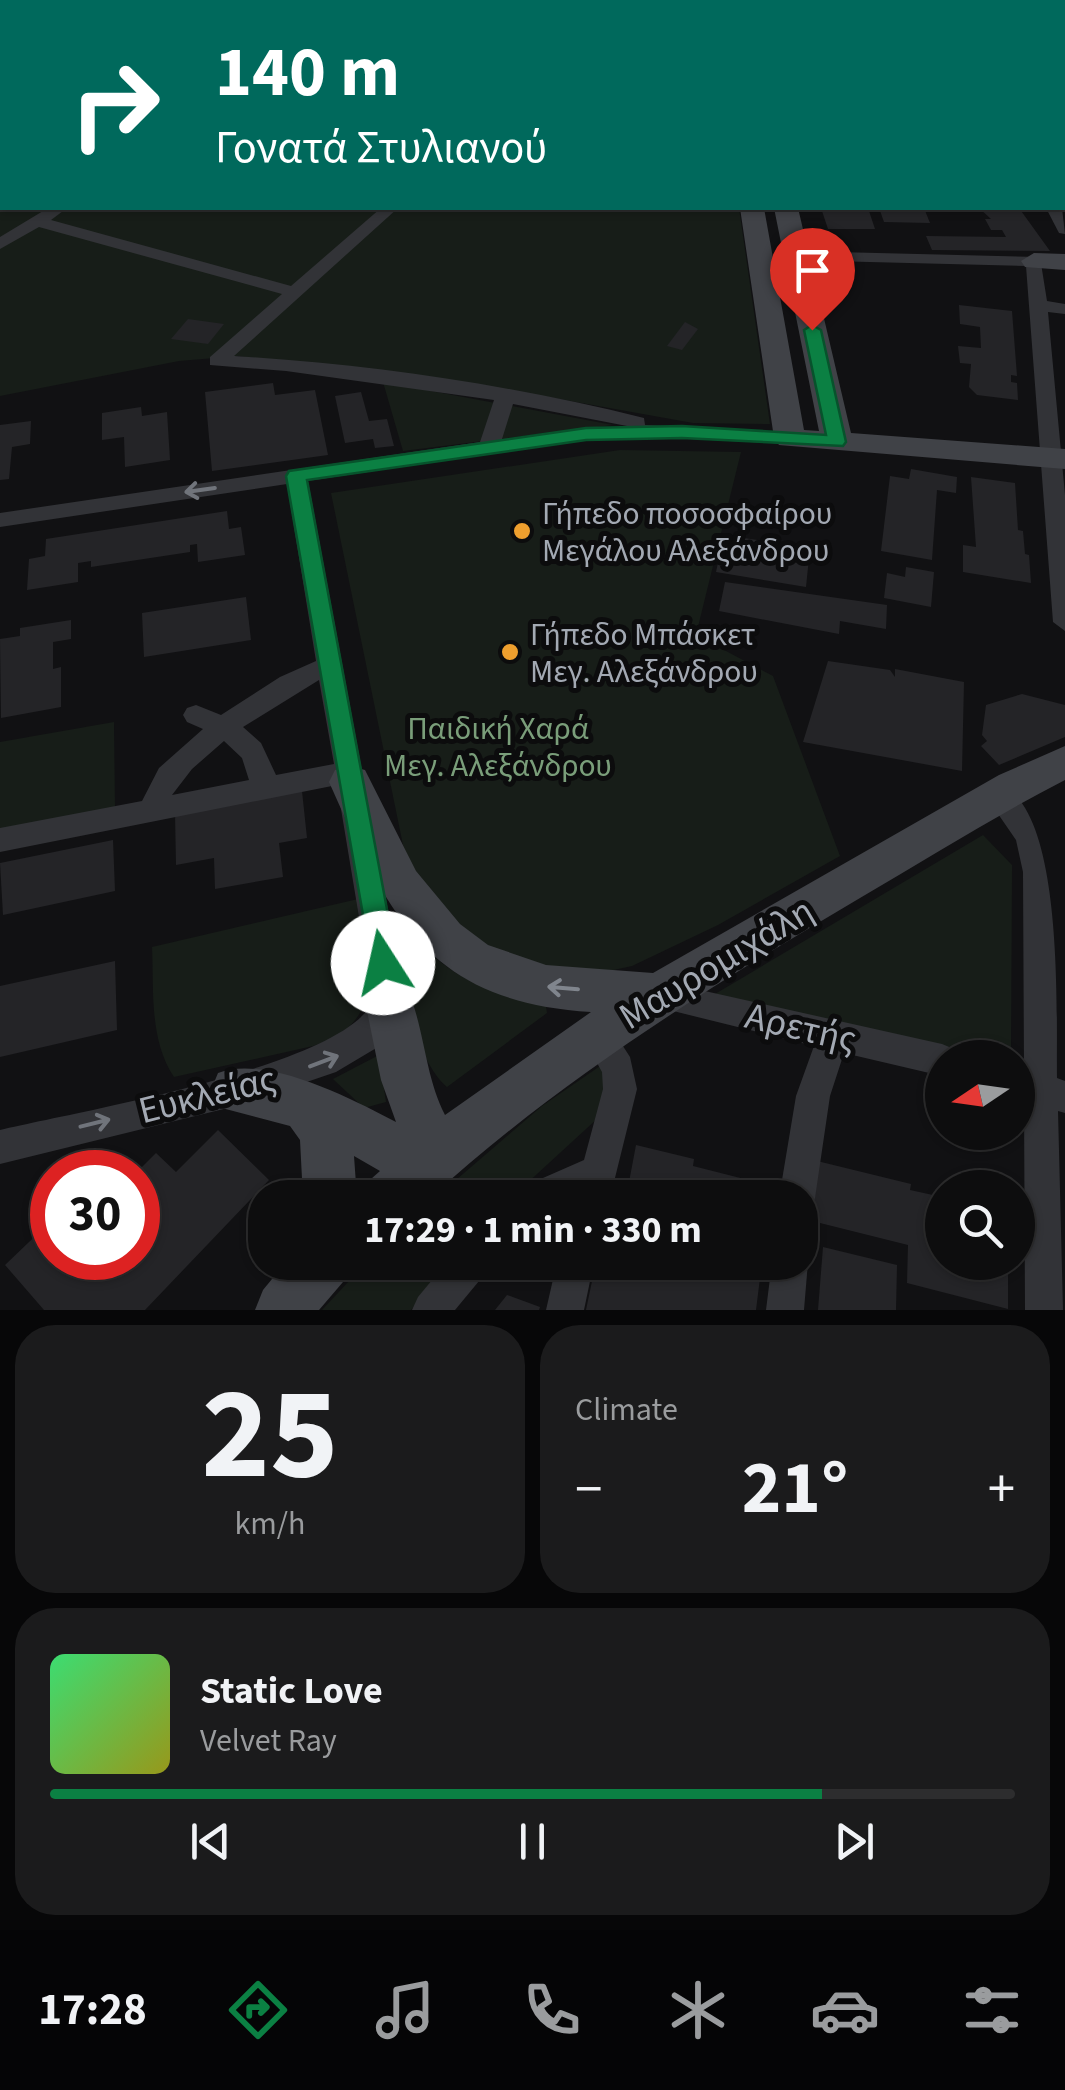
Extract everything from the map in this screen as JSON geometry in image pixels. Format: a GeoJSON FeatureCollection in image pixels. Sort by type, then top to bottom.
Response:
{"type":"FeatureCollection","features":[{"type":"Feature","properties":{"kind":"street"},"geometry":{"type":"LineString","coordinates":[[0,244],[55,210]]}},
{"type":"Feature","properties":{"kind":"street"},"geometry":{"type":"LineString","coordinates":[[388,210],[217,362],[286,366],[506,395],[682,432]]}},
{"type":"Feature","properties":{"kind":"street"},"geometry":{"type":"LineString","coordinates":[[752,210],[790,438]]}},
{"type":"Feature","properties":{"kind":"street"},"geometry":{"type":"LineString","coordinates":[[786,210],[837,442]]}},
{"type":"Feature","properties":{"kind":"street"},"geometry":{"type":"LineString","coordinates":[[36,221],[293,292]]}},
{"type":"Feature","properties":{"kind":"street"},"geometry":{"type":"LineString","coordinates":[[796,256],[1065,262]]}},
{"type":"Feature","properties":{"kind":"street"},"geometry":{"type":"LineString","coordinates":[[1034,260],[1042,358],[1058,459],[1065,622]]}},
{"type":"Feature","properties":{"kind":"street"},"geometry":{"type":"LineString","coordinates":[[1039,306],[1065,309]]}},
{"type":"Feature","properties":{"kind":"street"},"geometry":{"type":"LineString","coordinates":[[1042,358],[1065,362]]}},
{"type":"Feature","properties":{"kind":"street"},"geometry":{"type":"LineString","coordinates":[[489,447],[506,395]]}},
{"type":"Feature","properties":{"kind":"street"},"geometry":{"type":"LineString","coordinates":[[0,520],[564,436],[682,432],[1058,459]]}},
{"type":"Feature","properties":{"kind":"street"},"geometry":{"type":"LineString","coordinates":[[236,1090],[276,1097],[361,1133],[417,1172],[427,1135],[411,1098],[389,1001],[296,476]]}},
{"type":"Feature","properties":{"kind":"street"},"geometry":{"type":"LineString","coordinates":[[153,810],[161,787],[175,769],[292,681],[328,667]]}},
{"type":"Feature","properties":{"kind":"street"},"geometry":{"type":"LineString","coordinates":[[196,715],[226,728],[256,754],[264,774],[264,789]]}},
{"type":"Feature","properties":{"kind":"street","name":"Μαυρομιχάλη"},"geometry":{"type":"LineString","coordinates":[[417,1172],[504,1098],[597,1034],[1000,795],[1065,762]]}},
{"type":"Feature","properties":{"kind":"street"},"geometry":{"type":"LineString","coordinates":[[0,840],[264,789],[350,777]]}},
{"type":"Feature","properties":{"kind":"street"},"geometry":{"type":"LineString","coordinates":[[350,777],[410,900],[426,924],[454,950],[482,967],[531,984],[660,995]]}},
{"type":"Feature","properties":{"kind":"street"},"geometry":{"type":"LineString","coordinates":[[1000,795],[1029,836],[1037,858],[1044,1310]]}},
{"type":"Feature","properties":{"kind":"street","name":"Αρετής"},"geometry":{"type":"LineString","coordinates":[[660,995],[925,1056]]}},
{"type":"Feature","properties":{"kind":"street","name":"Ευκλείας"},"geometry":{"type":"LineString","coordinates":[[0,1147],[236,1090],[350,1049],[380,1022],[389,1001]]}},
{"type":"Feature","properties":{"kind":"street"},"geometry":{"type":"LineString","coordinates":[[597,1034],[620,1078],[597,1180]]}},
{"type":"Feature","properties":{"kind":"street"},"geometry":{"type":"LineString","coordinates":[[800,1180],[814,1096],[834,1035]]}},
{"type":"Feature","properties":{"kind":"street"},"geometry":{"type":"LineString","coordinates":[[309,1111],[319,1121],[324,1136],[328,1180]]}},
{"type":"Feature","properties":{"kind":"street"},"geometry":{"type":"LineString","coordinates":[[282,1310],[308,1280]]}},
{"type":"Feature","properties":{"kind":"street"},"geometry":{"type":"LineString","coordinates":[[431,1310],[455,1280]]}},
{"type":"Feature","properties":{"kind":"street"},"geometry":{"type":"LineString","coordinates":[[565,1310],[572,1280]]}},
{"type":"Feature","properties":{"kind":"street"},"geometry":{"type":"LineString","coordinates":[[786,1310],[788,1280]]}},
{"type":"Feature","properties":{"kind":"green space"},"geometry":{"type":"Polygon","coordinates":[[[0,210],[739,210],[770,424],[693,423],[509,390],[238,356],[179,361],[0,396],[0,210]]]}},
{"type":"Feature","properties":{"kind":"green space"},"geometry":{"type":"Polygon","coordinates":[[[383,382],[613,425],[403,451],[383,382]]]}},
{"type":"Feature","properties":{"kind":"green space","name":"Παιδική Χαρά Μεγ. Αλεξάνδρου"},"geometry":{"type":"Polygon","coordinates":[[[620,450],[741,452],[696,635],[773,676],[840,856],[718,925],[632,966],[609,971],[550,969],[472,941],[419,882],[403,845],[331,493],[620,450]]]}},
{"type":"Feature","properties":{"kind":"green space"},"geometry":{"type":"Polygon","coordinates":[[[114,722],[115,809],[0,829],[0,742],[114,722]]]}},
{"type":"Feature","properties":{"kind":"green space"},"geometry":{"type":"Polygon","coordinates":[[[983,835],[1012,865],[1011,1040],[925,1040],[925,1045],[715,994],[983,835]]]}},
{"type":"Feature","properties":{"kind":"green space"},"geometry":{"type":"Polygon","coordinates":[[[358,899],[368,987],[364,1005],[354,1021],[338,1035],[313,1046],[174,1077],[157,1031],[152,947],[358,899]]]}},
{"type":"Feature","properties":{"kind":"green space"},"geometry":{"type":"Polygon","coordinates":[[[397,912],[427,950],[461,976],[546,1006],[547,1013],[447,1087],[423,1053],[414,1030],[401,979],[397,912]]]}},
{"type":"Feature","properties":{"kind":"green space"},"geometry":{"type":"Polygon","coordinates":[[[379,1055],[386,1102],[364,1108],[333,1079],[379,1055]]]}},
{"type":"Feature","properties":{"kind":"green space"},"geometry":{"type":"Polygon","coordinates":[[[603,1064],[607,1089],[598,1118],[531,1180],[456,1180],[542,1106],[603,1064]]]}},
{"type":"Feature","properties":{"kind":"green space"},"geometry":{"type":"Polygon","coordinates":[[[350,1280],[437,1280],[411,1310],[322,1310],[350,1280]]]}},
{"type":"Feature","properties":{"kind":"building"},"geometry":{"type":"Polygon","coordinates":[[[822,210],[869,210],[875,229],[828,229],[822,210]]]}},
{"type":"Feature","properties":{"kind":"building"},"geometry":{"type":"Polygon","coordinates":[[[880,210],[925,210],[930,223],[884,222],[880,210]]]}},
{"type":"Feature","properties":{"kind":"building"},"geometry":{"type":"Polygon","coordinates":[[[981,210],[1020,210],[1050,251],[932,250],[926,236],[1006,237],[1002,230],[991,230],[985,219],[991,219],[981,210]]]}},
{"type":"Feature","properties":{"kind":"building"},"geometry":{"type":"Polygon","coordinates":[[[959,305],[1012,311],[1017,376],[1011,375],[1011,382],[1017,383],[1018,400],[977,395],[969,387],[971,364],[960,363],[958,346],[981,348],[980,327],[960,324],[959,305]]]}},
{"type":"Feature","properties":{"kind":"building"},"geometry":{"type":"Polygon","coordinates":[[[188,319],[224,324],[208,344],[171,339],[188,319]]]}},
{"type":"Feature","properties":{"kind":"building"},"geometry":{"type":"Polygon","coordinates":[[[685,322],[698,329],[682,350],[667,346],[685,322]]]}},
{"type":"Feature","properties":{"kind":"building"},"geometry":{"type":"Polygon","coordinates":[[[273,383],[275,395],[315,390],[328,455],[212,471],[205,392],[273,383]]]}},
{"type":"Feature","properties":{"kind":"building"},"geometry":{"type":"Polygon","coordinates":[[[361,392],[369,421],[387,419],[394,446],[375,448],[373,439],[345,443],[335,396],[361,392]]]}},
{"type":"Feature","properties":{"kind":"building"},"geometry":{"type":"Polygon","coordinates":[[[141,407],[142,416],[167,412],[170,460],[125,467],[124,437],[102,440],[102,413],[141,407]]]}},
{"type":"Feature","properties":{"kind":"building"},"geometry":{"type":"Polygon","coordinates":[[[31,421],[30,444],[12,447],[9,479],[0,480],[0,425],[31,421]]]}},
{"type":"Feature","properties":{"kind":"building"},"geometry":{"type":"Polygon","coordinates":[[[911,469],[957,477],[956,493],[937,490],[932,560],[881,551],[890,476],[909,479],[911,469]]]}},
{"type":"Feature","properties":{"kind":"building"},"geometry":{"type":"Polygon","coordinates":[[[971,477],[1015,483],[1018,530],[1023,531],[1025,554],[1029,555],[1031,583],[963,572],[963,545],[976,547],[971,477]]]}},
{"type":"Feature","properties":{"kind":"building"},"geometry":{"type":"Polygon","coordinates":[[[227,511],[229,529],[241,527],[245,555],[198,562],[197,544],[190,545],[190,552],[91,567],[91,561],[78,563],[78,582],[27,590],[29,559],[45,556],[46,539],[227,511]]]}},
{"type":"Feature","properties":{"kind":"building"},"geometry":{"type":"Polygon","coordinates":[[[724,535],[810,548],[806,587],[716,572],[724,535]]]}},
{"type":"Feature","properties":{"kind":"building"},"geometry":{"type":"Polygon","coordinates":[[[906,567],[934,572],[931,607],[884,598],[887,573],[905,577],[906,567]]]}},
{"type":"Feature","properties":{"kind":"building"},"geometry":{"type":"Polygon","coordinates":[[[725,582],[887,605],[886,629],[840,621],[839,634],[719,611],[725,582]]]}},
{"type":"Feature","properties":{"kind":"building"},"geometry":{"type":"Polygon","coordinates":[[[246,597],[251,640],[144,657],[142,613],[246,597]]]}},
{"type":"Feature","properties":{"kind":"building"},"geometry":{"type":"Polygon","coordinates":[[[71,620],[71,639],[53,642],[53,669],[61,667],[61,707],[1,718],[0,639],[20,636],[20,628],[71,620]]]}},
{"type":"Feature","properties":{"kind":"building"},"geometry":{"type":"Polygon","coordinates":[[[828,661],[890,670],[895,677],[895,669],[964,682],[962,771],[803,742],[828,661]]]}},
{"type":"Feature","properties":{"kind":"building"},"geometry":{"type":"Polygon","coordinates":[[[1022,694],[1065,705],[1065,737],[999,765],[981,746],[987,741],[982,735],[986,705],[1022,694]]]}},
{"type":"Feature","properties":{"kind":"building"},"geometry":{"type":"Polygon","coordinates":[[[302,791],[307,838],[279,843],[283,877],[215,889],[214,858],[176,865],[175,813],[302,791]]]}},
{"type":"Feature","properties":{"kind":"building"},"geometry":{"type":"Polygon","coordinates":[[[113,840],[115,891],[3,915],[0,863],[113,840]]]}},
{"type":"Feature","properties":{"kind":"building"},"geometry":{"type":"Polygon","coordinates":[[[115,961],[117,1030],[0,1057],[0,986],[115,961]]]}},
{"type":"Feature","properties":{"kind":"building"},"geometry":{"type":"Polygon","coordinates":[[[218,1130],[269,1180],[248,1180],[248,1202],[145,1310],[44,1310],[5,1265],[30,1241],[30,1280],[160,1280],[160,1157],[176,1172],[218,1130]]]}},
{"type":"Feature","properties":{"kind":"building"},"geometry":{"type":"Polygon","coordinates":[[[636,1145],[694,1159],[693,1166],[748,1180],[629,1180],[636,1145]]]}},
{"type":"Feature","properties":{"kind":"building"},"geometry":{"type":"Polygon","coordinates":[[[813,1160],[911,1184],[910,1190],[925,1193],[925,1280],[1008,1280],[1008,1309],[907,1283],[908,1245],[818,1222],[818,1180],[811,1180],[813,1160]]]}},
{"type":"Feature","properties":{"kind":"building"},"geometry":{"type":"Polygon","coordinates":[[[823,1247],[897,1265],[896,1310],[818,1310],[823,1247]]]}},
{"type":"Feature","properties":{"kind":"building"},"geometry":{"type":"Polygon","coordinates":[[[592,1280],[760,1280],[756,1310],[586,1310],[592,1280]]]}},
{"type":"Feature","properties":{"kind":"building"},"geometry":{"type":"Polygon","coordinates":[[[507,1295],[540,1307],[539,1310],[495,1310],[507,1295]]]}},
{"type":"Feature","properties":{"kind":"place","name":"Γήπεδο ποσοσφαίρου Μεγάλου Αλεξάνδρου"},"geometry":{"type":"Point","coordinates":[522,531]}},
{"type":"Feature","properties":{"kind":"place","name":"Γήπεδο Μπάσκετ Μεγ. Αλεξάνδρου"},"geometry":{"type":"Point","coordinates":[510,652]}},
{"type":"Feature","properties":{"kind":"route"},"geometry":{"type":"LineString","coordinates":[[383,963],[296,476],[586,434],[682,432],[837,442],[812,330]]}}]}
